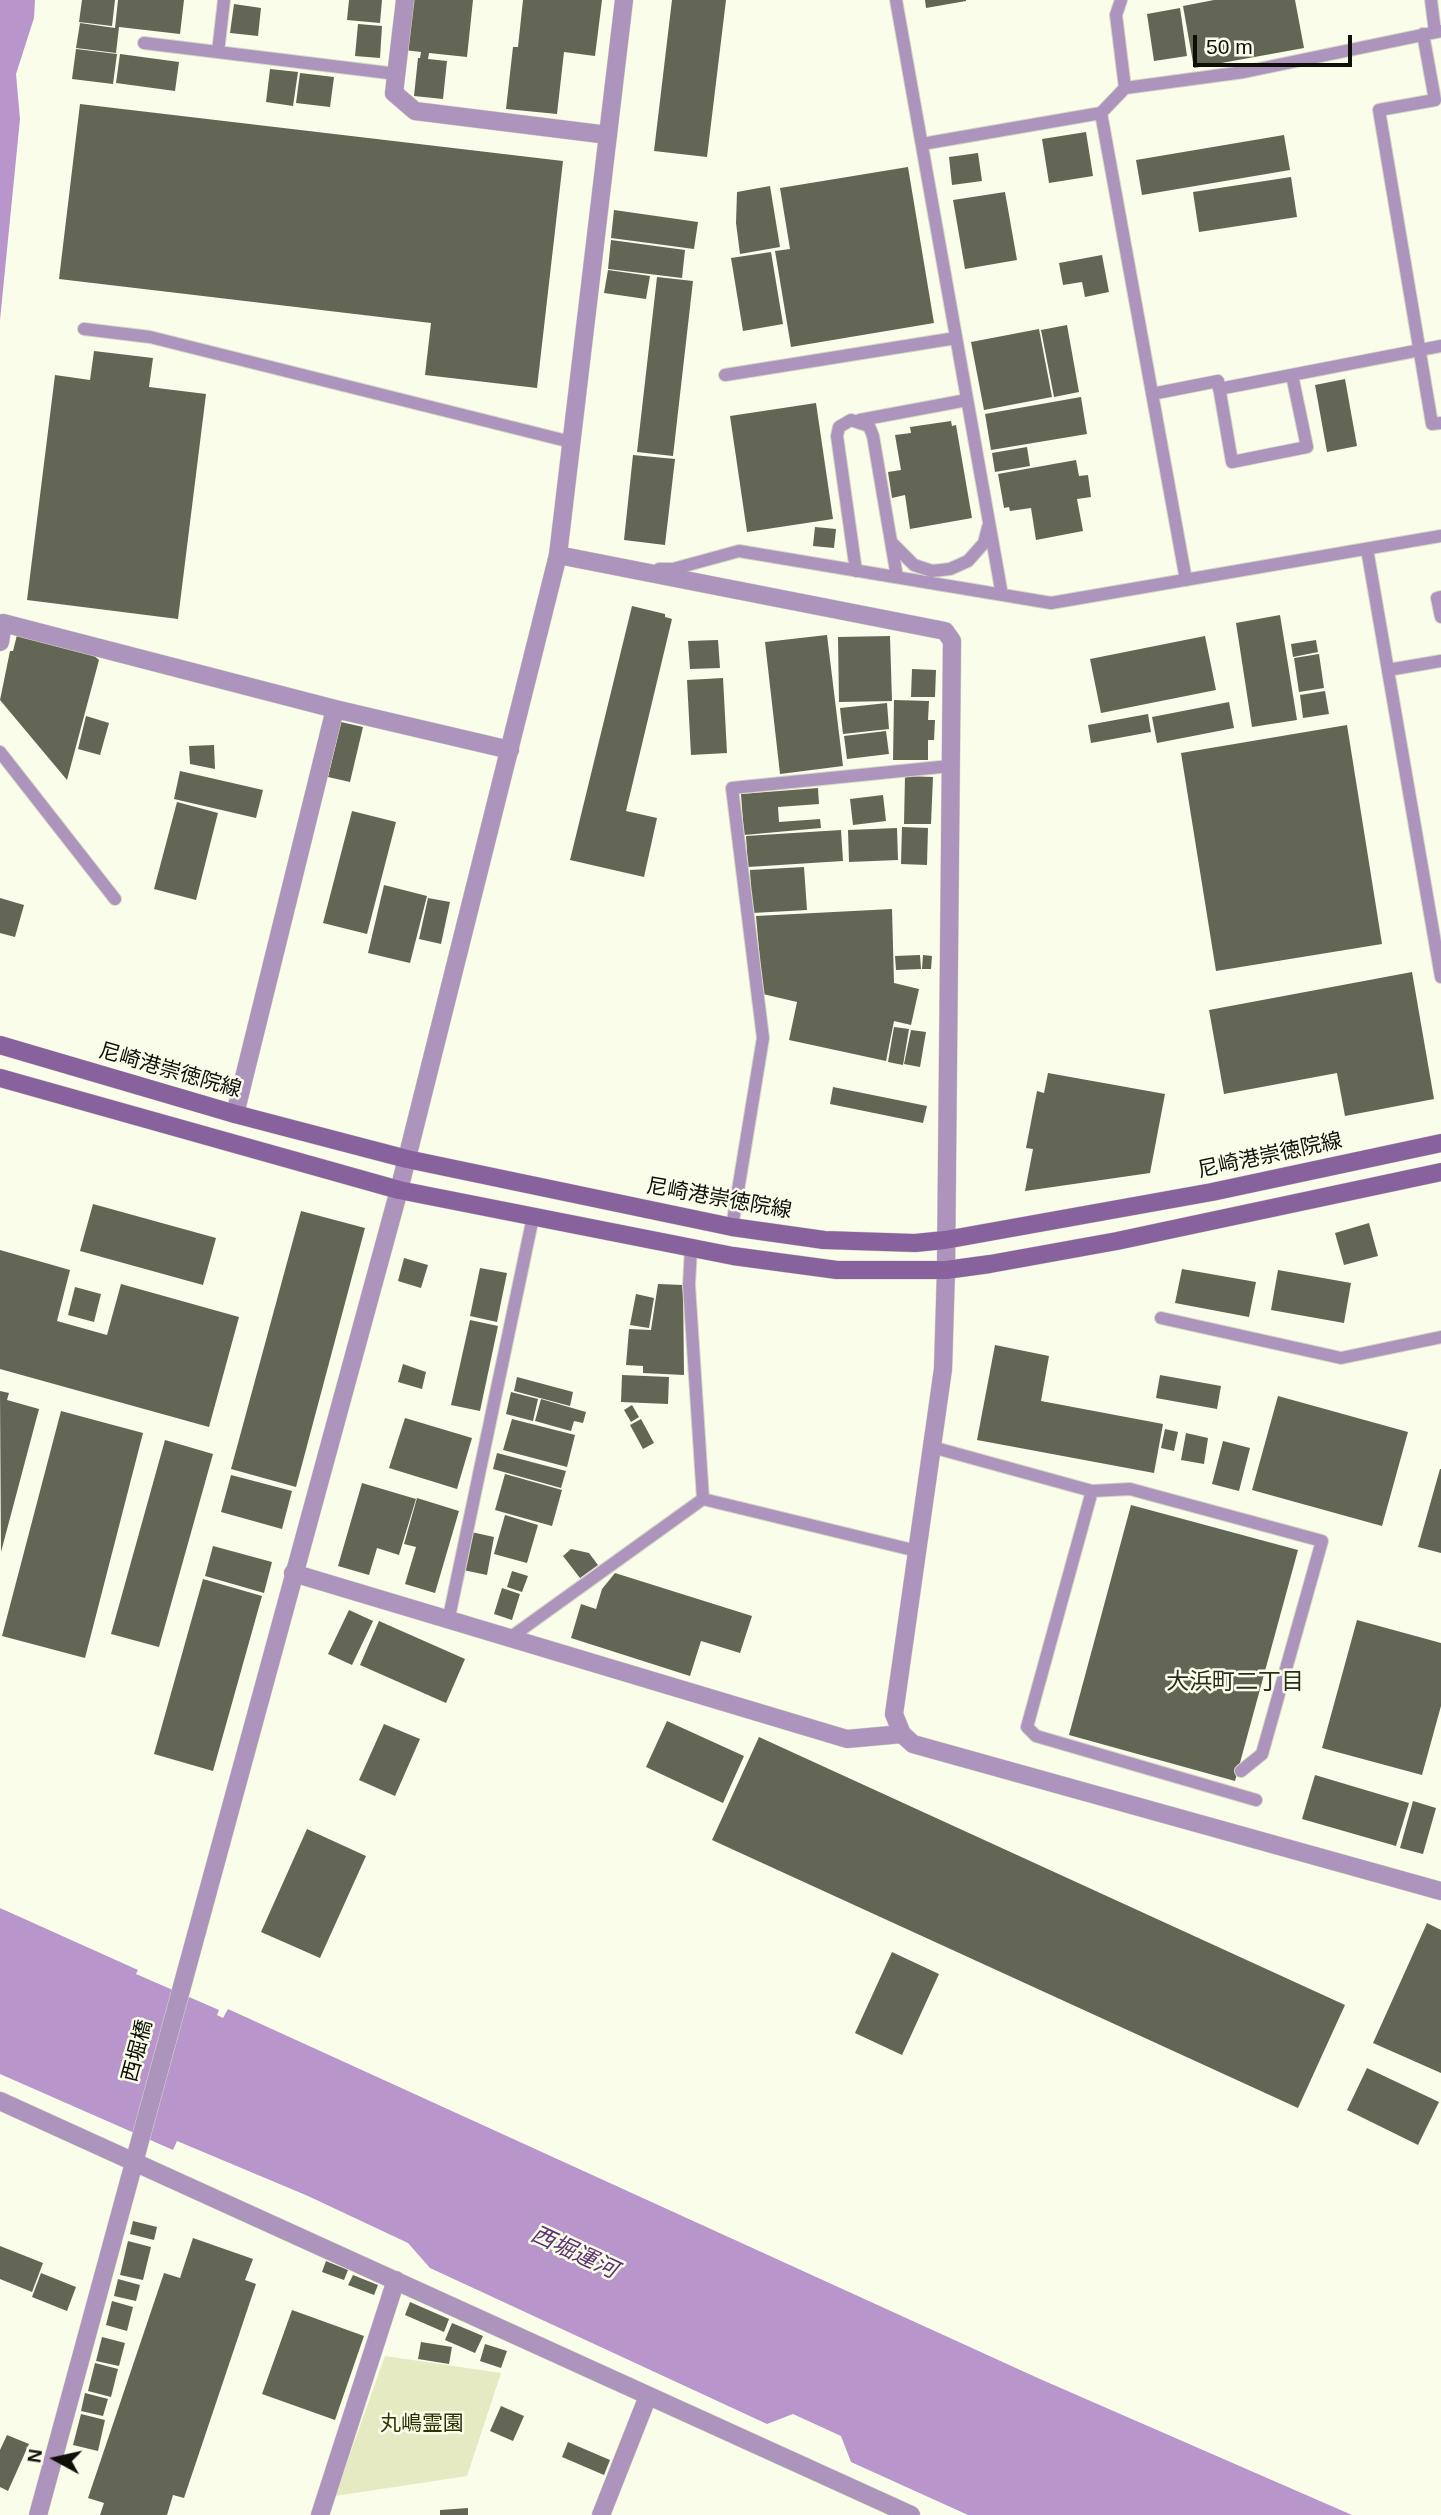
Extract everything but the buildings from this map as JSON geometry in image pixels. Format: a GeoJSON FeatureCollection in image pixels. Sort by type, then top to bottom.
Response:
{"type":"FeatureCollection","features":[{"type":"Feature","properties":{"kind":"main road","name":"尼崎港崇徳院線"},"geometry":{"type":"LineString","coordinates":[[0,1045],[235,1114],[407,1159],[732,1227],[824,1240],[915,1243],[945,1240],[1212,1192],[1441,1143]]}},
{"type":"Feature","properties":{"kind":"main road"},"geometry":{"type":"LineString","coordinates":[[0,1078],[399,1190],[776,1264],[837,1270],[946,1270],[1117,1241],[1441,1172]]}},
{"type":"Feature","properties":{"kind":"street"},"geometry":{"type":"LineString","coordinates":[[405,0],[394,93],[415,111],[608,135]]}},
{"type":"Feature","properties":{"kind":"street","name":"西堀橋"},"geometry":{"type":"LineString","coordinates":[[37,2515],[399,1190],[558,555],[624,0]]}},
{"type":"Feature","properties":{"kind":"street"},"geometry":{"type":"LineString","coordinates":[[558,555],[945,631],[952,641],[943,1369],[894,1714],[902,1734],[913,1744],[1441,1891]]}},
{"type":"Feature","properties":{"kind":"street"},"geometry":{"type":"LineString","coordinates":[[0,642],[3,623],[335,709],[510,750]]}},
{"type":"Feature","properties":{"kind":"street"},"geometry":{"type":"LineString","coordinates":[[235,1114],[335,709]]}},
{"type":"Feature","properties":{"kind":"street"},"geometry":{"type":"LineString","coordinates":[[293,1573],[449,1617],[847,1739],[902,1734]]}},
{"type":"Feature","properties":{"kind":"street"},"geometry":{"type":"LineString","coordinates":[[0,2101],[133,2159],[912,2515]]}},
{"type":"Feature","properties":{"kind":"street"},"geometry":{"type":"LineString","coordinates":[[320,2515],[396,2280]]}},
{"type":"Feature","properties":{"kind":"street"},"geometry":{"type":"LineString","coordinates":[[601,2515],[648,2396]]}},
{"type":"Feature","properties":{"kind":"lane"},"geometry":{"type":"LineString","coordinates":[[218,52],[224,0]]}},
{"type":"Feature","properties":{"kind":"lane"},"geometry":{"type":"LineString","coordinates":[[896,0],[1002,595]]}},
{"type":"Feature","properties":{"kind":"lane"},"geometry":{"type":"LineString","coordinates":[[1121,0],[1116,15],[1125,88]]}},
{"type":"Feature","properties":{"kind":"lane"},"geometry":{"type":"LineString","coordinates":[[1431,0],[1435,100],[1379,110],[1432,424],[1441,423]]}},
{"type":"Feature","properties":{"kind":"lane"},"geometry":{"type":"LineString","coordinates":[[922,144],[1101,113],[1125,88],[1244,72],[1433,32]]}},
{"type":"Feature","properties":{"kind":"lane"},"geometry":{"type":"LineString","coordinates":[[144,43],[397,74]]}},
{"type":"Feature","properties":{"kind":"lane"},"geometry":{"type":"LineString","coordinates":[[1101,113],[1186,580]]}},
{"type":"Feature","properties":{"kind":"lane"},"geometry":{"type":"LineString","coordinates":[[84,329],[150,337],[571,442]]}},
{"type":"Feature","properties":{"kind":"lane"},"geometry":{"type":"LineString","coordinates":[[725,375],[956,338]]}},
{"type":"Feature","properties":{"kind":"lane"},"geometry":{"type":"LineString","coordinates":[[1219,389],[1441,346]]}},
{"type":"Feature","properties":{"kind":"lane"},"geometry":{"type":"LineString","coordinates":[[1152,394],[1218,381],[1231,462],[1307,447],[1292,375]]}},
{"type":"Feature","properties":{"kind":"lane"},"geometry":{"type":"LineString","coordinates":[[856,571],[837,436],[843,423],[967,400]]}},
{"type":"Feature","properties":{"kind":"lane"},"geometry":{"type":"LineString","coordinates":[[860,420],[869,426],[873,436],[897,577]]}},
{"type":"Feature","properties":{"kind":"lane"},"geometry":{"type":"LineString","coordinates":[[891,540],[914,565],[932,570],[950,569],[968,561],[984,543],[989,523]]}},
{"type":"Feature","properties":{"kind":"lane"},"geometry":{"type":"LineString","coordinates":[[626,570],[673,569],[739,551],[1051,603],[1441,536]]}},
{"type":"Feature","properties":{"kind":"lane"},"geometry":{"type":"LineString","coordinates":[[1367,548],[1436,914],[1441,977]]}},
{"type":"Feature","properties":{"kind":"lane"},"geometry":{"type":"LineString","coordinates":[[1441,597],[1437,598],[1441,617]]}},
{"type":"Feature","properties":{"kind":"lane"},"geometry":{"type":"LineString","coordinates":[[1388,670],[1441,661]]}},
{"type":"Feature","properties":{"kind":"lane"},"geometry":{"type":"LineString","coordinates":[[0,752],[115,899]]}},
{"type":"Feature","properties":{"kind":"lane"},"geometry":{"type":"LineString","coordinates":[[732,1227],[763,1038],[732,788],[950,766]]}},
{"type":"Feature","properties":{"kind":"lane"},"geometry":{"type":"LineString","coordinates":[[449,1617],[533,1217]]}},
{"type":"Feature","properties":{"kind":"lane"},"geometry":{"type":"LineString","coordinates":[[691,1248],[689,1284],[703,1499]]}},
{"type":"Feature","properties":{"kind":"lane"},"geometry":{"type":"LineString","coordinates":[[1161,1318],[1341,1358],[1441,1337]]}},
{"type":"Feature","properties":{"kind":"lane"},"geometry":{"type":"LineString","coordinates":[[932,1447],[1092,1491],[1130,1489],[1322,1541],[1262,1754],[1241,1771]]}},
{"type":"Feature","properties":{"kind":"lane"},"geometry":{"type":"LineString","coordinates":[[1092,1491],[1027,1727],[1036,1736],[1256,1800]]}},
{"type":"Feature","properties":{"kind":"lane"},"geometry":{"type":"LineString","coordinates":[[511,1637],[703,1499],[917,1551]]}},
{"type":"Feature","properties":{"kind":"green space","name":"丸嶋霊園"},"geometry":{"type":"Polygon","coordinates":[[[385,2356],[501,2373],[467,2476],[335,2496],[385,2356]]]}},
{"type":"Feature","properties":{"kind":"water"},"geometry":{"type":"Polygon","coordinates":[[[0,0],[35,0],[34,18],[16,74],[20,119],[0,320],[0,0]]]}},
{"type":"Feature","properties":{"kind":"water","name":"西堀運河"},"geometry":{"type":"Polygon","coordinates":[[[0,1908],[138,1970],[136,1974],[219,2010],[217,2015],[223,2018],[228,2009],[1040,2379],[1352,2515],[968,2515],[851,2462],[841,2436],[793,2414],[767,2424],[430,2268],[408,2243],[308,2196],[177,2141],[173,2150],[0,2074],[0,1908]]]}},
{"type":"Feature","properties":{"kind":"district","name":"大浜町二丁目"},"geometry":{"type":"Point","coordinates":[1235,1683]}}]}
